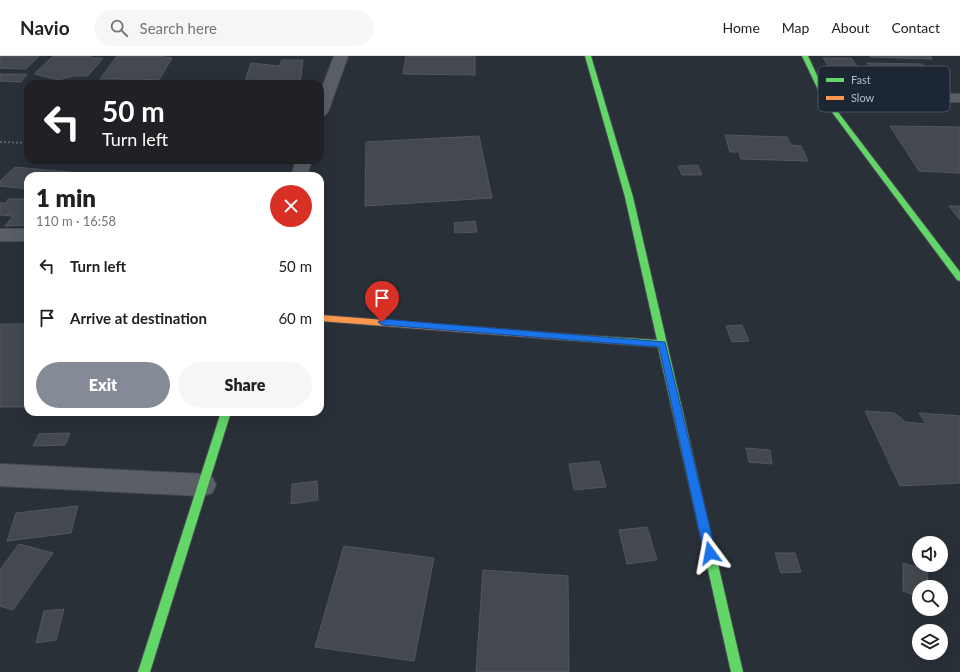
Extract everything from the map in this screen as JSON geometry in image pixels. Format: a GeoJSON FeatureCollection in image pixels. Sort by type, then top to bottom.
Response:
{"type":"FeatureCollection","features":[{"type":"Feature","properties":{"kind":"street"},"geometry":{"type":"LineString","coordinates":[[324,101],[341,56]]}},
{"type":"Feature","properties":{"kind":"street"},"geometry":{"type":"LineString","coordinates":[[588,56],[629,197],[737,672]]}},
{"type":"Feature","properties":{"kind":"street"},"geometry":{"type":"LineString","coordinates":[[805,56],[818,84]]}},
{"type":"Feature","properties":{"kind":"street"},"geometry":{"type":"LineString","coordinates":[[950,98],[960,98]]}},
{"type":"Feature","properties":{"kind":"street"},"geometry":{"type":"LineString","coordinates":[[835,112],[960,278]]}},
{"type":"Feature","properties":{"kind":"street"},"geometry":{"type":"LineString","coordinates":[[0,235],[24,235]]}},
{"type":"Feature","properties":{"kind":"street"},"geometry":{"type":"LineString","coordinates":[[324,318],[662,344]]}},
{"type":"Feature","properties":{"kind":"street"},"geometry":{"type":"LineString","coordinates":[[144,672],[225,416]]}},
{"type":"Feature","properties":{"kind":"street"},"geometry":{"type":"LineString","coordinates":[[0,475],[203,485]]}},
{"type":"Feature","properties":{"kind":"path"},"geometry":{"type":"LineString","coordinates":[[0,142],[24,143]]}},
{"type":"Feature","properties":{"kind":"building"},"geometry":{"type":"Polygon","coordinates":[[[0,56],[39,56],[26,69],[0,68],[0,56]]]}},
{"type":"Feature","properties":{"kind":"building"},"geometry":{"type":"Polygon","coordinates":[[[91,56],[91,58],[103,58],[88,76],[73,76],[59,80],[34,74],[52,57],[91,56]]]}},
{"type":"Feature","properties":{"kind":"building"},"geometry":{"type":"Polygon","coordinates":[[[117,56],[159,56],[172,58],[159,80],[100,79],[117,56]]]}},
{"type":"Feature","properties":{"kind":"building"},"geometry":{"type":"Polygon","coordinates":[[[406,56],[475,56],[475,75],[403,74],[406,56]]]}},
{"type":"Feature","properties":{"kind":"building"},"geometry":{"type":"Polygon","coordinates":[[[930,56],[932,59],[870,57],[930,56]]]}},
{"type":"Feature","properties":{"kind":"building"},"geometry":{"type":"Polygon","coordinates":[[[823,58],[851,58],[857,66],[829,66],[823,58]]]}},
{"type":"Feature","properties":{"kind":"building"},"geometry":{"type":"Polygon","coordinates":[[[282,60],[303,60],[300,80],[245,80],[251,63],[279,66],[282,60]]]}},
{"type":"Feature","properties":{"kind":"building"},"geometry":{"type":"Polygon","coordinates":[[[867,63],[922,64],[924,66],[869,66],[867,63]]]}},
{"type":"Feature","properties":{"kind":"building"},"geometry":{"type":"Polygon","coordinates":[[[0,74],[27,74],[21,82],[0,81],[0,74]]]}},
{"type":"Feature","properties":{"kind":"building"},"geometry":{"type":"Polygon","coordinates":[[[890,126],[960,127],[960,173],[919,171],[890,126]]]}},
{"type":"Feature","properties":{"kind":"building"},"geometry":{"type":"Polygon","coordinates":[[[725,135],[787,137],[791,145],[801,146],[808,161],[741,159],[739,152],[730,152],[725,135]]]}},
{"type":"Feature","properties":{"kind":"building"},"geometry":{"type":"Polygon","coordinates":[[[479,136],[492,198],[365,206],[366,142],[479,136]]]}},
{"type":"Feature","properties":{"kind":"building"},"geometry":{"type":"Polygon","coordinates":[[[698,165],[702,175],[682,175],[678,166],[698,165]]]}},
{"type":"Feature","properties":{"kind":"building"},"geometry":{"type":"Polygon","coordinates":[[[15,167],[69,172],[24,172],[24,189],[0,186],[0,181],[15,167]]]}},
{"type":"Feature","properties":{"kind":"building"},"geometry":{"type":"Polygon","coordinates":[[[8,199],[24,199],[24,225],[5,226],[13,216],[0,215],[0,203],[6,203],[8,199]]]}},
{"type":"Feature","properties":{"kind":"building"},"geometry":{"type":"Polygon","coordinates":[[[949,206],[960,206],[960,220],[949,206]]]}},
{"type":"Feature","properties":{"kind":"building"},"geometry":{"type":"Polygon","coordinates":[[[475,221],[477,232],[455,233],[454,223],[475,221]]]}},
{"type":"Feature","properties":{"kind":"building"},"geometry":{"type":"Polygon","coordinates":[[[0,324],[24,324],[24,407],[0,407],[0,324]]]}},
{"type":"Feature","properties":{"kind":"building"},"geometry":{"type":"Polygon","coordinates":[[[742,325],[749,341],[732,342],[726,326],[742,325]]]}},
{"type":"Feature","properties":{"kind":"building"},"geometry":{"type":"Polygon","coordinates":[[[865,411],[894,413],[906,422],[926,424],[919,413],[960,416],[960,483],[900,486],[865,411]]]}},
{"type":"Feature","properties":{"kind":"building"},"geometry":{"type":"Polygon","coordinates":[[[70,433],[65,445],[33,446],[39,434],[70,433]]]}},
{"type":"Feature","properties":{"kind":"building"},"geometry":{"type":"Polygon","coordinates":[[[746,448],[770,450],[772,464],[749,462],[746,448]]]}},
{"type":"Feature","properties":{"kind":"building"},"geometry":{"type":"Polygon","coordinates":[[[599,461],[606,487],[574,490],[569,464],[599,461]]]}},
{"type":"Feature","properties":{"kind":"building"},"geometry":{"type":"Polygon","coordinates":[[[317,481],[318,500],[291,504],[292,484],[317,481]]]}},
{"type":"Feature","properties":{"kind":"building"},"geometry":{"type":"Polygon","coordinates":[[[78,506],[71,533],[7,541],[16,513],[78,506]]]}},
{"type":"Feature","properties":{"kind":"building"},"geometry":{"type":"Polygon","coordinates":[[[647,527],[657,560],[627,564],[619,530],[647,527]]]}},
{"type":"Feature","properties":{"kind":"building"},"geometry":{"type":"Polygon","coordinates":[[[19,544],[53,553],[13,610],[0,606],[0,570],[19,544]]]}},
{"type":"Feature","properties":{"kind":"building"},"geometry":{"type":"Polygon","coordinates":[[[344,546],[434,558],[414,661],[315,647],[344,546]]]}},
{"type":"Feature","properties":{"kind":"building"},"geometry":{"type":"Polygon","coordinates":[[[775,553],[795,553],[801,572],[781,573],[775,553]]]}},
{"type":"Feature","properties":{"kind":"building"},"geometry":{"type":"Polygon","coordinates":[[[903,563],[912,566],[912,572],[927,572],[928,580],[912,580],[912,594],[903,591],[903,563]]]}},
{"type":"Feature","properties":{"kind":"building"},"geometry":{"type":"Polygon","coordinates":[[[483,570],[568,576],[569,672],[476,672],[483,570]]]}},
{"type":"Feature","properties":{"kind":"building"},"geometry":{"type":"Polygon","coordinates":[[[64,609],[56,640],[36,643],[44,611],[64,609]]]}},
{"type":"Feature","properties":{"kind":"traffic: fast"},"geometry":{"type":"LineString","coordinates":[[588,56],[629,197],[662,344]]}},
{"type":"Feature","properties":{"kind":"traffic: fast"},"geometry":{"type":"LineString","coordinates":[[805,56],[818,84]]}},
{"type":"Feature","properties":{"kind":"traffic: fast"},"geometry":{"type":"LineString","coordinates":[[835,112],[960,278]]}},
{"type":"Feature","properties":{"kind":"traffic: fast"},"geometry":{"type":"LineString","coordinates":[[565,337],[662,344],[737,672]]}},
{"type":"Feature","properties":{"kind":"traffic: fast"},"geometry":{"type":"LineString","coordinates":[[144,672],[225,416]]}},
{"type":"Feature","properties":{"kind":"traffic: slow"},"geometry":{"type":"LineString","coordinates":[[324,318],[565,337]]}},
{"type":"Feature","properties":{"kind":"route"},"geometry":{"type":"LineString","coordinates":[[382,322],[662,344],[710,553]]}}]}
